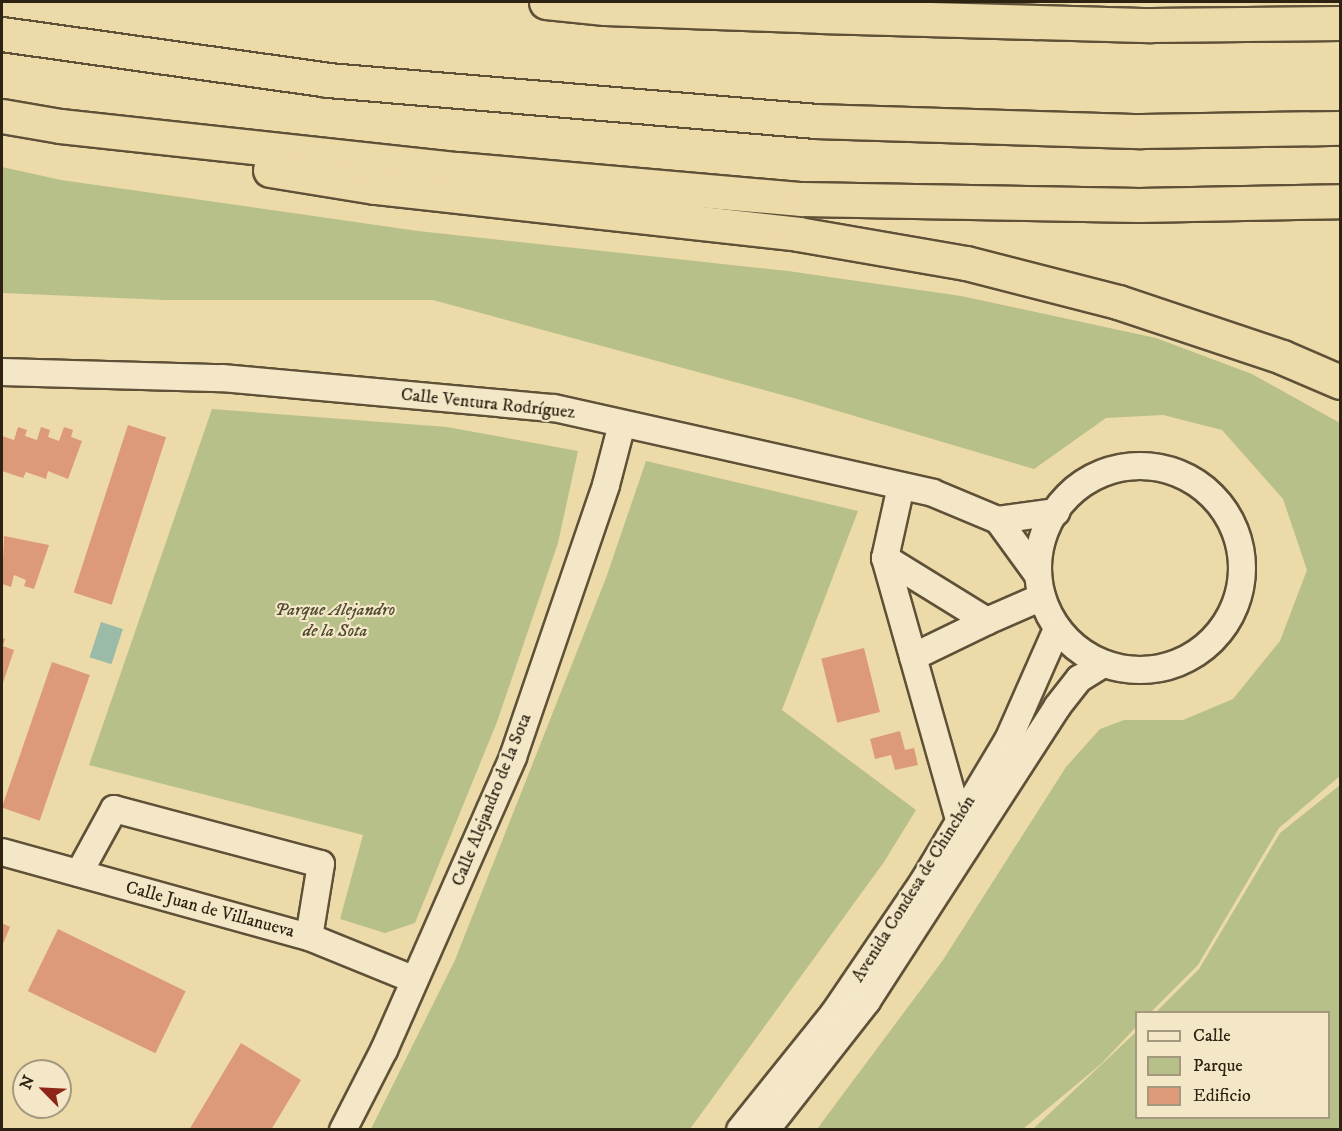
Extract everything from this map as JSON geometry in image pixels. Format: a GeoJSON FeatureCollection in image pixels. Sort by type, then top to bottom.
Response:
{"type":"FeatureCollection","features":[{"type":"Feature","properties":{"kind":"highway"},"geometry":{"type":"LineString","coordinates":[[546,2],[605,8],[1151,25],[1341,23]]}},
{"type":"Feature","properties":{"kind":"highway"},"geometry":{"type":"LineString","coordinates":[[2,34],[328,80],[815,121],[1141,132],[1341,128]]}},
{"type":"Feature","properties":{"kind":"highway"},"geometry":{"type":"LineString","coordinates":[[2,116],[60,126],[457,169],[802,199],[1139,205],[1341,201]]}},
{"type":"Feature","properties":{"kind":"highway"},"geometry":{"type":"LineString","coordinates":[[60,126],[149,151],[375,187],[798,234],[966,263],[1118,302],[1282,357],[1341,382]]}},
{"type":"Feature","properties":{"kind":"street","name":"Calle Ventura Rodríguez"},"geometry":{"type":"LineString","coordinates":[[2,372],[222,378],[554,408],[901,486],[933,494],[998,519],[1056,512]]}},
{"type":"Feature","properties":{"kind":"street","name":"Calle Alejandro de la Sota"},"geometry":{"type":"LineString","coordinates":[[343,1130],[415,980],[513,757],[606,485],[622,424]]}},
{"type":"Feature","properties":{"kind":"street"},"geometry":{"type":"LineString","coordinates":[[998,519],[1040,586],[1057,629],[1077,650],[1103,664],[1131,671],[1161,669],[1194,656],[1220,633],[1238,603],[1243,568],[1237,534],[1220,503],[1194,480],[1161,467],[1126,466],[1093,477],[1065,499],[1046,528],[1040,586]]}},
{"type":"Feature","properties":{"kind":"street"},"geometry":{"type":"LineString","coordinates":[[901,486],[885,558],[959,819]]}},
{"type":"Feature","properties":{"kind":"street"},"geometry":{"type":"LineString","coordinates":[[885,558],[987,621]]}},
{"type":"Feature","properties":{"kind":"street"},"geometry":{"type":"LineString","coordinates":[[913,657],[987,621],[1040,586]]}},
{"type":"Feature","properties":{"kind":"street","name":"Avenida Condesa de Chinchón"},"geometry":{"type":"LineString","coordinates":[[740,1130],[834,1013],[923,882],[1008,740],[1057,629]]}},
{"type":"Feature","properties":{"kind":"street","name":"Avenida Condesa de Chinchón"},"geometry":{"type":"LineString","coordinates":[[766,1130],[867,1001],[1057,707],[1079,679],[1103,664]]}},
{"type":"Feature","properties":{"kind":"street"},"geometry":{"type":"LineString","coordinates":[[79,873],[114,809],[321,864],[309,937]]}},
{"type":"Feature","properties":{"kind":"street","name":"Calle Juan de Villanueva"},"geometry":{"type":"LineString","coordinates":[[2,852],[309,937],[415,980]]}},
{"type":"Feature","properties":{"kind":"green space"},"geometry":{"type":"Polygon","coordinates":[[[2,167],[61,180],[418,231],[788,271],[961,296],[1156,338],[1252,374],[1340,423],[1340,776],[1279,828],[1198,965],[1152,1011],[1135,1011],[1135,1028],[1101,1064],[1023,1129],[817,1129],[943,960],[1066,767],[1100,729],[1124,720],[1183,720],[1233,699],[1280,641],[1307,570],[1283,499],[1222,430],[1163,415],[1106,418],[1034,469],[797,399],[433,300],[166,300],[2,293],[2,167]]]}},
{"type":"Feature","properties":{"kind":"green space","name":"Parque Alejandro de la Sota"},"geometry":{"type":"Polygon","coordinates":[[[212,409],[447,427],[578,451],[558,543],[497,722],[415,923],[385,933],[340,919],[363,835],[89,765],[212,409]]]}},
{"type":"Feature","properties":{"kind":"green space"},"geometry":{"type":"Polygon","coordinates":[[[646,461],[858,511],[782,710],[916,810],[884,862],[690,1129],[371,1129],[455,960],[606,578],[646,461]]]}},
{"type":"Feature","properties":{"kind":"green space"},"geometry":{"type":"Polygon","coordinates":[[[1340,785],[1340,1129],[1033,1129],[1135,1033],[1135,1119],[1330,1119],[1330,1011],[1157,1011],[1199,969],[1280,833],[1340,785]]]}},
{"type":"Feature","properties":{"kind":"shaded area"},"geometry":{"type":"Polygon","coordinates":[[[101,622],[123,629],[111,664],[90,657],[101,622]]]}},
{"type":"Feature","properties":{"kind":"building"},"geometry":{"type":"Polygon","coordinates":[[[128,425],[166,437],[112,605],[74,592],[128,425]]]}},
{"type":"Feature","properties":{"kind":"building"},"geometry":{"type":"Polygon","coordinates":[[[18,427],[27,430],[25,436],[37,440],[41,427],[50,430],[48,437],[59,441],[64,427],[73,430],[71,437],[82,441],[68,479],[48,471],[46,479],[26,472],[23,478],[2,471],[2,436],[14,440],[18,427]]]}},
{"type":"Feature","properties":{"kind":"building"},"geometry":{"type":"Polygon","coordinates":[[[4,536],[49,545],[34,589],[24,586],[26,580],[14,575],[11,587],[2,584],[4,536]]]}},
{"type":"Feature","properties":{"kind":"building"},"geometry":{"type":"Polygon","coordinates":[[[2,638],[5,639],[3,646],[14,650],[2,686],[2,638]]]}},
{"type":"Feature","properties":{"kind":"building"},"geometry":{"type":"Polygon","coordinates":[[[864,648],[880,712],[837,723],[821,659],[864,648]]]}},
{"type":"Feature","properties":{"kind":"building"},"geometry":{"type":"Polygon","coordinates":[[[52,662],[90,675],[40,821],[2,807],[52,662]]]}},
{"type":"Feature","properties":{"kind":"building"},"geometry":{"type":"Polygon","coordinates":[[[900,731],[905,750],[914,748],[918,765],[895,770],[891,755],[875,759],[870,739],[900,731]]]}},
{"type":"Feature","properties":{"kind":"building"},"geometry":{"type":"Polygon","coordinates":[[[2,923],[10,927],[2,946],[2,923]]]}},
{"type":"Feature","properties":{"kind":"building"},"geometry":{"type":"Polygon","coordinates":[[[58,929],[186,991],[155,1053],[28,991],[58,929]]]}},
{"type":"Feature","properties":{"kind":"building"},"geometry":{"type":"Polygon","coordinates":[[[241,1043],[301,1080],[271,1130],[189,1130],[241,1043]]]}}]}
